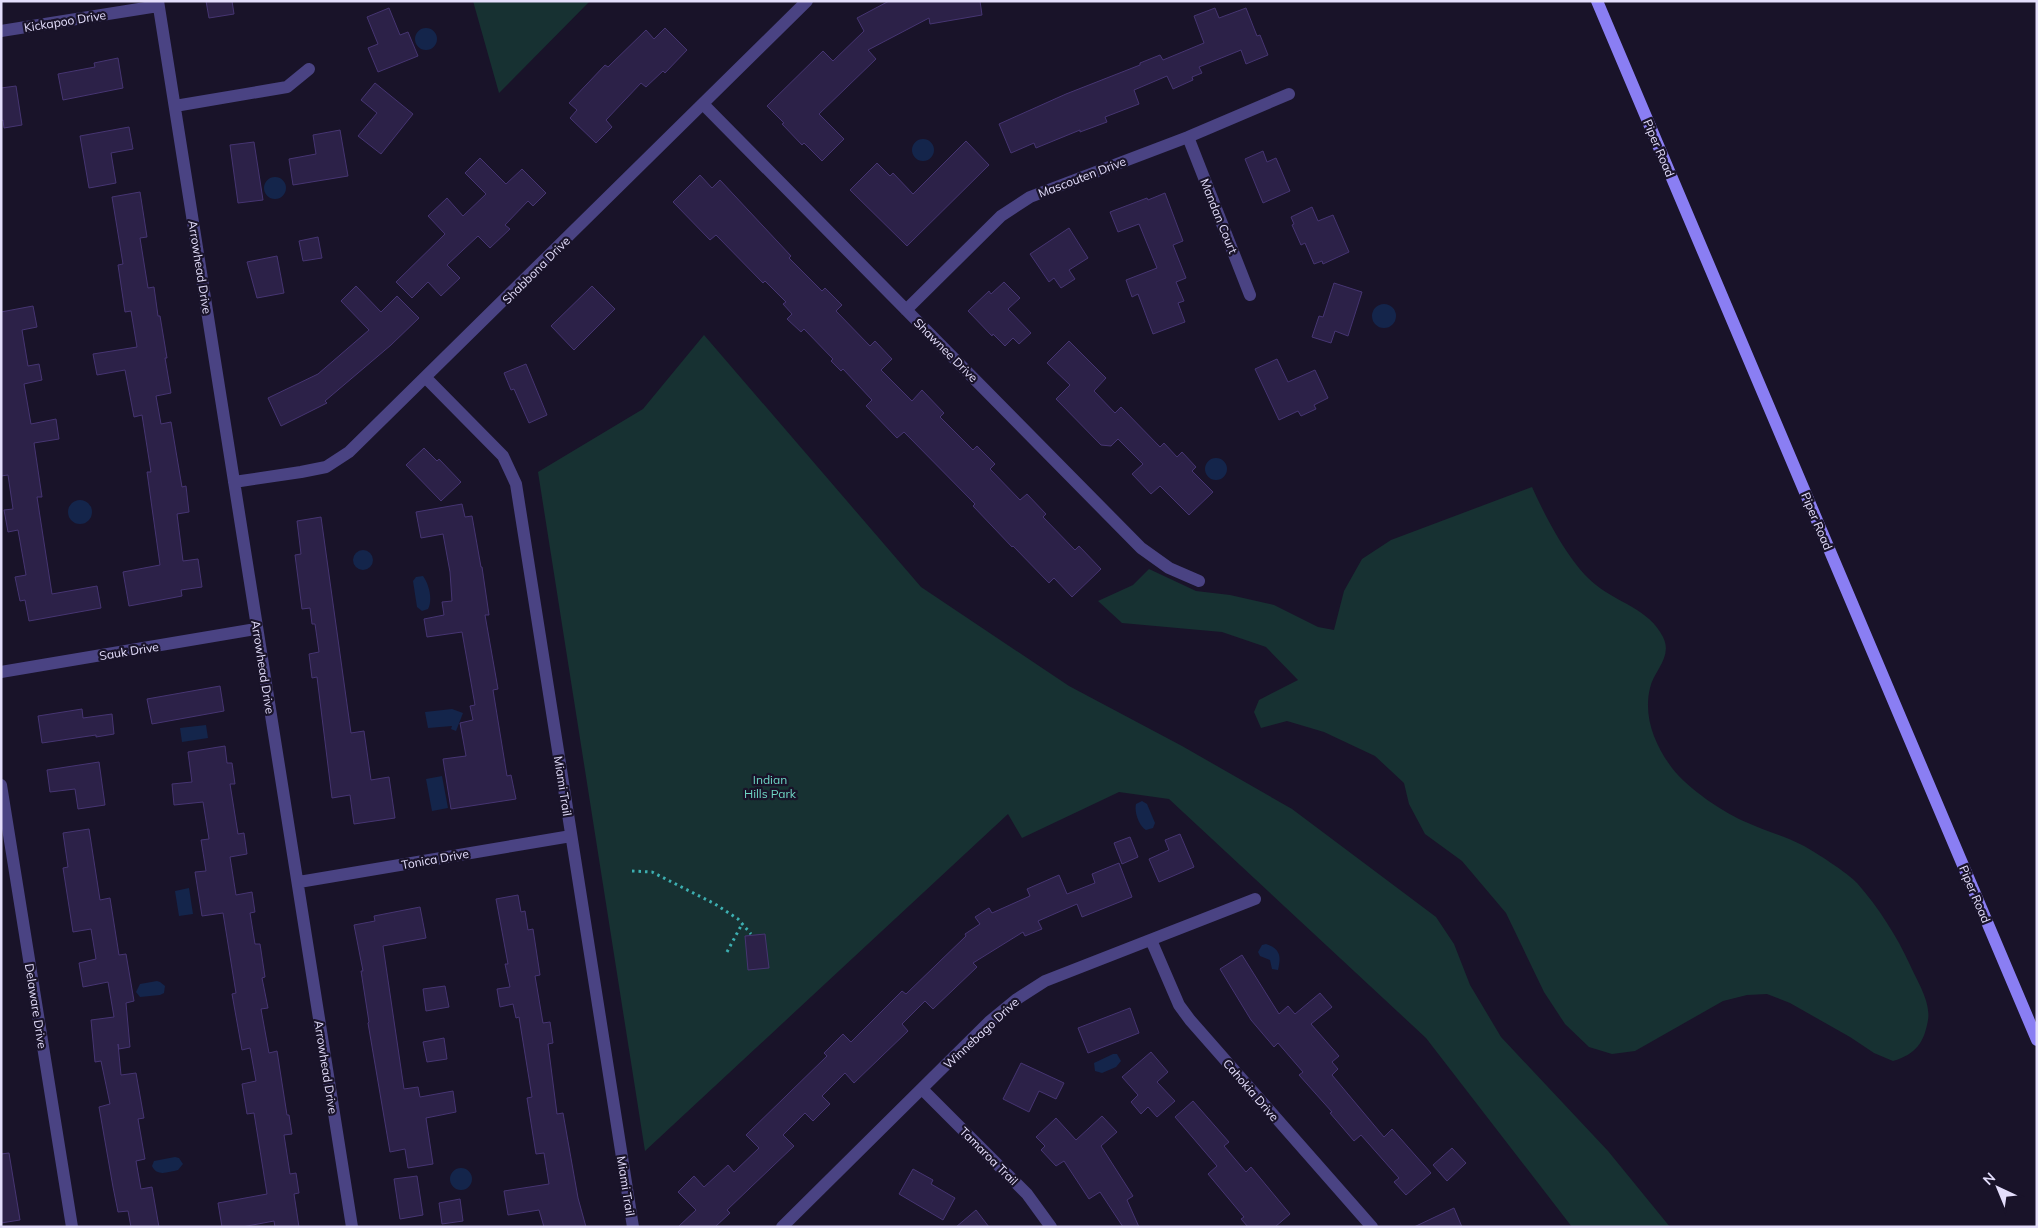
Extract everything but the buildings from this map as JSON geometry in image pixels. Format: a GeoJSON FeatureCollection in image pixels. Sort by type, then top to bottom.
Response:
{"type":"FeatureCollection","features":[{"type":"Feature","properties":{"kind":"street","name":"Shabbona Drive"},"geometry":{"type":"LineString","coordinates":[[234,482],[326,467],[356,446],[807,1]]}},
{"type":"Feature","properties":{"kind":"street","name":"Piper Road"},"geometry":{"type":"LineString","coordinates":[[1597,1],[2037,1040]]}},
{"type":"Feature","properties":{"kind":"street","name":"Kickapoo Drive"},"geometry":{"type":"LineString","coordinates":[[1,31],[158,4]]}},
{"type":"Feature","properties":{"kind":"street","name":"Arrowhead Drive"},"geometry":{"type":"LineString","coordinates":[[158,4],[352,1227]]}},
{"type":"Feature","properties":{"kind":"street"},"geometry":{"type":"LineString","coordinates":[[175,106],[287,87],[309,69]]}},
{"type":"Feature","properties":{"kind":"street","name":"Mascouten Drive"},"geometry":{"type":"LineString","coordinates":[[906,310],[1001,216],[1030,197],[1188,137],[1290,94]]}},
{"type":"Feature","properties":{"kind":"street","name":"Shawnee Drive"},"geometry":{"type":"LineString","coordinates":[[703,104],[1141,548],[1169,568],[1199,582]]}},
{"type":"Feature","properties":{"kind":"street","name":"Mandan Court"},"geometry":{"type":"LineString","coordinates":[[1188,137],[1250,295]]}},
{"type":"Feature","properties":{"kind":"street","name":"Miami Trail"},"geometry":{"type":"LineString","coordinates":[[426,378],[503,456],[516,484],[633,1227]]}},
{"type":"Feature","properties":{"kind":"street","name":"Sauk Drive"},"geometry":{"type":"LineString","coordinates":[[1,672],[256,629]]}},
{"type":"Feature","properties":{"kind":"street","name":"Delaware Drive"},"geometry":{"type":"LineString","coordinates":[[1,785],[72,1227]]}},
{"type":"Feature","properties":{"kind":"street","name":"Tonica Drive"},"geometry":{"type":"LineString","coordinates":[[298,882],[571,836]]}},
{"type":"Feature","properties":{"kind":"street","name":"Winnebago Drive"},"geometry":{"type":"LineString","coordinates":[[782,1227],[989,1022],[1016,998],[1045,981],[1255,899]]}},
{"type":"Feature","properties":{"kind":"street","name":"Cahokia Drive"},"geometry":{"type":"LineString","coordinates":[[1151,940],[1179,1005],[1190,1020],[1372,1227]]}},
{"type":"Feature","properties":{"kind":"street","name":"Tamaroa Trail"},"geometry":{"type":"LineString","coordinates":[[922,1089],[1027,1194],[1051,1227]]}},
{"type":"Feature","properties":{"kind":"path"},"geometry":{"type":"LineString","coordinates":[[632,871],[652,872],[716,904],[742,924],[751,934]]}},
{"type":"Feature","properties":{"kind":"path"},"geometry":{"type":"LineString","coordinates":[[727,952],[742,924]]}},
{"type":"Feature","properties":{"kind":"green space"},"geometry":{"type":"Polygon","coordinates":[[[473,1],[590,1],[499,93],[473,1]]]}},
{"type":"Feature","properties":{"kind":"green space","name":"Indian Hills Park"},"geometry":{"type":"Polygon","coordinates":[[[704,335],[921,587],[1069,686],[1182,746],[1292,809],[1436,917],[1454,944],[1470,985],[1501,1037],[1608,1151],[1670,1227],[1572,1227],[1426,1038],[1169,799],[1119,792],[1022,838],[1008,814],[645,1151],[538,472],[643,409],[704,335]]]}},
{"type":"Feature","properties":{"kind":"green space"},"geometry":{"type":"Polygon","coordinates":[[[1532,487],[1559,539],[1586,576],[1596,585],[1650,620],[1663,637],[1666,651],[1652,681],[1648,699],[1648,710],[1652,730],[1660,750],[1672,768],[1687,784],[1707,800],[1738,819],[1789,839],[1823,857],[1857,883],[1886,922],[1905,954],[1923,992],[1927,1006],[1928,1020],[1924,1035],[1918,1046],[1908,1055],[1893,1061],[1874,1053],[1790,1003],[1767,994],[1747,995],[1723,1001],[1635,1051],[1612,1054],[1589,1047],[1565,1024],[1544,992],[1506,913],[1462,861],[1425,834],[1409,804],[1404,783],[1375,756],[1324,732],[1287,721],[1261,728],[1254,712],[1259,700],[1298,680],[1266,647],[1222,632],[1122,623],[1098,601],[1133,585],[1149,569],[1196,591],[1230,595],[1274,605],[1318,627],[1334,630],[1344,591],[1362,559],[1391,540],[1532,487]]]}},
{"type":"Feature","properties":{"kind":"water"},"geometry":{"type":"Polygon","coordinates":[[[426,28],[434,31],[437,39],[434,47],[426,50],[418,47],[415,39],[418,31],[426,28]]]}},
{"type":"Feature","properties":{"kind":"water"},"geometry":{"type":"Polygon","coordinates":[[[923,139],[931,142],[934,150],[931,158],[923,161],[915,158],[912,150],[915,142],[923,139]]]}},
{"type":"Feature","properties":{"kind":"water"},"geometry":{"type":"Polygon","coordinates":[[[275,177],[283,180],[286,188],[283,196],[275,199],[267,196],[264,188],[267,180],[275,177]]]}},
{"type":"Feature","properties":{"kind":"water"},"geometry":{"type":"Polygon","coordinates":[[[1384,304],[1392,308],[1396,316],[1392,324],[1384,328],[1376,324],[1372,316],[1376,308],[1384,304]]]}},
{"type":"Feature","properties":{"kind":"water"},"geometry":{"type":"Polygon","coordinates":[[[1212,458],[1220,458],[1227,465],[1227,473],[1220,480],[1212,480],[1205,473],[1205,465],[1212,458]]]}},
{"type":"Feature","properties":{"kind":"water"},"geometry":{"type":"Polygon","coordinates":[[[80,500],[89,503],[92,512],[89,521],[80,524],[71,521],[68,512],[71,503],[80,500]]]}},
{"type":"Feature","properties":{"kind":"water"},"geometry":{"type":"Polygon","coordinates":[[[363,550],[370,553],[373,560],[370,567],[363,570],[356,567],[353,560],[356,553],[363,550]]]}},
{"type":"Feature","properties":{"kind":"water"},"geometry":{"type":"Polygon","coordinates":[[[423,576],[429,588],[430,601],[428,609],[422,611],[417,607],[413,581],[416,577],[423,576]]]}},
{"type":"Feature","properties":{"kind":"water"},"geometry":{"type":"Polygon","coordinates":[[[452,709],[463,713],[456,731],[451,729],[452,726],[428,728],[425,712],[452,709]]]}},
{"type":"Feature","properties":{"kind":"water"},"geometry":{"type":"Polygon","coordinates":[[[206,725],[208,738],[182,742],[180,728],[206,725]]]}},
{"type":"Feature","properties":{"kind":"water"},"geometry":{"type":"Polygon","coordinates":[[[442,776],[448,808],[432,811],[426,779],[442,776]]]}},
{"type":"Feature","properties":{"kind":"water"},"geometry":{"type":"Polygon","coordinates":[[[1142,801],[1147,804],[1155,823],[1153,828],[1146,830],[1136,815],[1136,804],[1142,801]]]}},
{"type":"Feature","properties":{"kind":"water"},"geometry":{"type":"Polygon","coordinates":[[[189,888],[193,914],[179,916],[175,891],[189,888]]]}},
{"type":"Feature","properties":{"kind":"water"},"geometry":{"type":"Polygon","coordinates":[[[1266,944],[1275,948],[1279,954],[1278,970],[1272,969],[1270,960],[1260,956],[1258,952],[1262,945],[1266,944]]]}},
{"type":"Feature","properties":{"kind":"water"},"geometry":{"type":"Polygon","coordinates":[[[157,981],[165,986],[164,993],[140,997],[136,992],[140,984],[157,981]]]}},
{"type":"Feature","properties":{"kind":"water"},"geometry":{"type":"Polygon","coordinates":[[[1117,1054],[1121,1061],[1116,1067],[1102,1073],[1095,1071],[1094,1063],[1117,1054]]]}},
{"type":"Feature","properties":{"kind":"water"},"geometry":{"type":"Polygon","coordinates":[[[179,1158],[183,1164],[178,1170],[160,1173],[152,1166],[154,1161],[179,1158]]]}},
{"type":"Feature","properties":{"kind":"water"},"geometry":{"type":"Polygon","coordinates":[[[461,1168],[469,1171],[472,1179],[469,1187],[461,1190],[453,1187],[450,1179],[453,1171],[461,1168]]]}}]}
